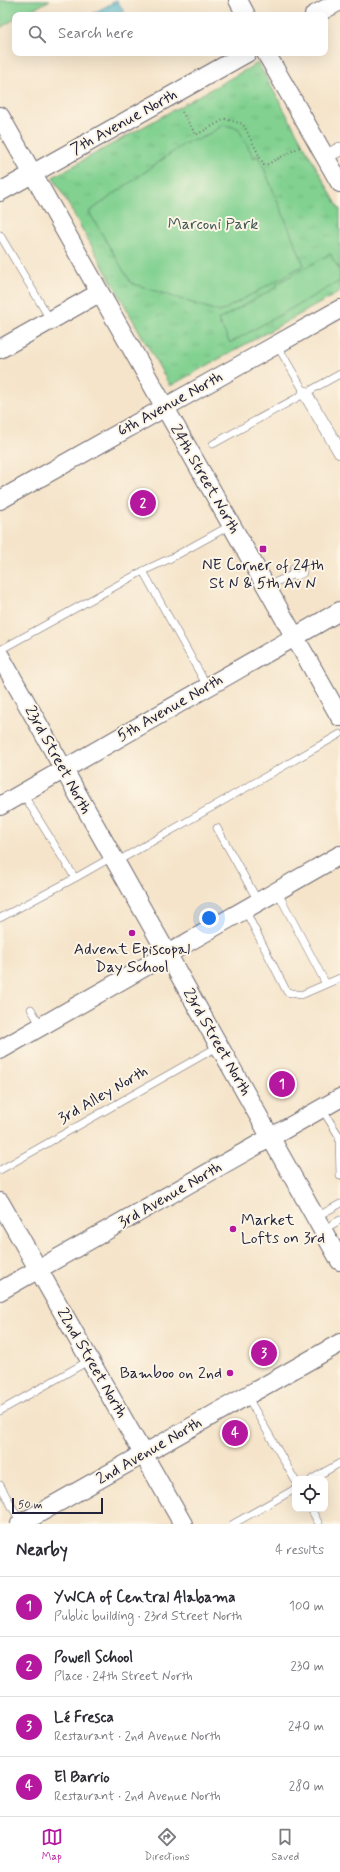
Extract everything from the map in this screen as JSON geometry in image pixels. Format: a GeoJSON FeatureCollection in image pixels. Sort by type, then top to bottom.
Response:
{"type":"FeatureCollection","features":[{"type":"Feature","properties":{"kind":"street"},"geometry":{"type":"LineString","coordinates":[[238,0],[244,12]]}},
{"type":"Feature","properties":{"kind":"street"},"geometry":{"type":"LineString","coordinates":[[320,12],[340,1]]}},
{"type":"Feature","properties":{"kind":"street","name":"7th Avenue North"},"geometry":{"type":"LineString","coordinates":[[0,192],[242,56]]}},
{"type":"Feature","properties":{"kind":"street"},"geometry":{"type":"LineString","coordinates":[[268,56],[332,153],[340,183]]}},
{"type":"Feature","properties":{"kind":"street","name":"24th Street North"},"geometry":{"type":"LineString","coordinates":[[0,116],[231,525],[338,710]]}},
{"type":"Feature","properties":{"kind":"street"},"geometry":{"type":"LineString","coordinates":[[0,349],[99,293]]}},
{"type":"Feature","properties":{"kind":"street","name":"6th Avenue North"},"geometry":{"type":"LineString","coordinates":[[0,500],[340,309]]}},
{"type":"Feature","properties":{"kind":"street"},"geometry":{"type":"LineString","coordinates":[[305,393],[340,452]]}},
{"type":"Feature","properties":{"kind":"street","name":"5th Avenue North"},"geometry":{"type":"LineString","coordinates":[[0,806],[340,612]]}},
{"type":"Feature","properties":{"kind":"street","name":"23rd Street North"},"geometry":{"type":"LineString","coordinates":[[0,656],[167,954],[272,1137],[340,1261]]}},
{"type":"Feature","properties":{"kind":"street"},"geometry":{"type":"LineString","coordinates":[[0,1050],[340,855]]}},
{"type":"Feature","properties":{"kind":"street","name":"3rd Avenue North"},"geometry":{"type":"LineString","coordinates":[[0,1291],[340,1098]]}},
{"type":"Feature","properties":{"kind":"street","name":"22nd Street North"},"geometry":{"type":"LineString","coordinates":[[0,1202],[183,1524]]}},
{"type":"Feature","properties":{"kind":"street","name":"2nd Avenue North"},"geometry":{"type":"LineString","coordinates":[[20,1524],[340,1343]]}},
{"type":"Feature","properties":{"kind":"lane"},"geometry":{"type":"LineString","coordinates":[[0,235],[51,321]]}},
{"type":"Feature","properties":{"kind":"lane"},"geometry":{"type":"LineString","coordinates":[[277,344],[305,393]]}},
{"type":"Feature","properties":{"kind":"lane"},"geometry":{"type":"LineString","coordinates":[[213,444],[340,374]]}},
{"type":"Feature","properties":{"kind":"lane"},"geometry":{"type":"LineString","coordinates":[[0,650],[143,570],[173,557],[231,525]]}},
{"type":"Feature","properties":{"kind":"lane"},"geometry":{"type":"LineString","coordinates":[[143,570],[207,687]]}},
{"type":"Feature","properties":{"kind":"lane"},"geometry":{"type":"LineString","coordinates":[[267,586],[292,575]]}},
{"type":"Feature","properties":{"kind":"lane"},"geometry":{"type":"LineString","coordinates":[[0,918],[75,878],[114,860],[340,734]]}},
{"type":"Feature","properties":{"kind":"lane"},"geometry":{"type":"LineString","coordinates":[[22,793],[75,878]]}},
{"type":"Feature","properties":{"kind":"lane"},"geometry":{"type":"LineString","coordinates":[[217,828],[288,992],[300,995],[340,978]]}},
{"type":"Feature","properties":{"kind":"lane"},"geometry":{"type":"LineString","coordinates":[[278,891],[326,984]]}},
{"type":"Feature","properties":{"kind":"lane"},"geometry":{"type":"LineString","coordinates":[[31,1009],[41,1026]]}},
{"type":"Feature","properties":{"kind":"lane","name":"3rd Alley North"},"geometry":{"type":"LineString","coordinates":[[0,1170],[220,1045]]}},
{"type":"Feature","properties":{"kind":"lane"},"geometry":{"type":"LineString","coordinates":[[322,1109],[339,1136],[340,1176]]}},
{"type":"Feature","properties":{"kind":"lane"},"geometry":{"type":"LineString","coordinates":[[320,1224],[340,1204]]}},
{"type":"Feature","properties":{"kind":"lane"},"geometry":{"type":"LineString","coordinates":[[320,1224],[340,1220]]}},
{"type":"Feature","properties":{"kind":"lane"},"geometry":{"type":"LineString","coordinates":[[0,1411],[90,1360]]}},
{"type":"Feature","properties":{"kind":"lane"},"geometry":{"type":"LineString","coordinates":[[247,1396],[293,1476]]}},
{"type":"Feature","properties":{"kind":"lane"},"geometry":{"type":"LineString","coordinates":[[317,1476],[340,1463]]}},
{"type":"Feature","properties":{"kind":"lane"},"geometry":{"type":"LineString","coordinates":[[0,1485],[20,1524]]}},
{"type":"Feature","properties":{"kind":"lane"},"geometry":{"type":"LineString","coordinates":[[233,1524],[292,1491]]}},
{"type":"Feature","properties":{"kind":"lane"},"geometry":{"type":"LineString","coordinates":[[313,1512],[319,1524]]}},
{"type":"Feature","properties":{"kind":"path"},"geometry":{"type":"LineString","coordinates":[[182,112],[196,135],[225,119],[243,124],[264,165],[300,147]]}},
{"type":"Feature","properties":{"kind":"green space"},"geometry":{"type":"Polygon","coordinates":[[[0,0],[50,0],[28,12],[12,12],[12,21],[0,28],[0,0]]]}},
{"type":"Feature","properties":{"kind":"green space","name":"Marconi Park"},"geometry":{"type":"Polygon","coordinates":[[[258,63],[340,210],[340,292],[170,386],[53,177],[258,63]]]}},
{"type":"Feature","properties":{"kind":"green space"},"geometry":{"type":"Polygon","coordinates":[[[224,125],[238,128],[254,158],[258,156],[304,265],[220,312],[131,283],[89,212],[184,144],[194,139],[196,141],[224,125]]]}},
{"type":"Feature","properties":{"kind":"green space"},"geometry":{"type":"Polygon","coordinates":[[[330,254],[340,271],[340,281],[230,343],[218,320],[277,287],[276,284],[330,254]]]}},
{"type":"Feature","properties":{"kind":"water"},"geometry":{"type":"Polygon","coordinates":[[[117,0],[124,12],[96,12],[117,0]]]}},
{"type":"Feature","properties":{"kind":"place","name":"Powell School"},"geometry":{"type":"Point","coordinates":[143,503]}},
{"type":"Feature","properties":{"kind":"place","name":"NE Corner of 24th St N & 5th Av N"},"geometry":{"type":"Point","coordinates":[263,549]}},
{"type":"Feature","properties":{"kind":"place","name":"Advent Episcopal Day School"},"geometry":{"type":"Point","coordinates":[132,933]}},
{"type":"Feature","properties":{"kind":"place","name":"YWCA of Central Alabama"},"geometry":{"type":"Point","coordinates":[282,1084]}},
{"type":"Feature","properties":{"kind":"place","name":"Market Lofts on 3rd"},"geometry":{"type":"Point","coordinates":[233,1229]}},
{"type":"Feature","properties":{"kind":"place","name":"Lé Fresca"},"geometry":{"type":"Point","coordinates":[264,1353]}},
{"type":"Feature","properties":{"kind":"place","name":"Bamboo on 2nd"},"geometry":{"type":"Point","coordinates":[230,1373]}},
{"type":"Feature","properties":{"kind":"place","name":"El Barrio"},"geometry":{"type":"Point","coordinates":[235,1433]}}]}
